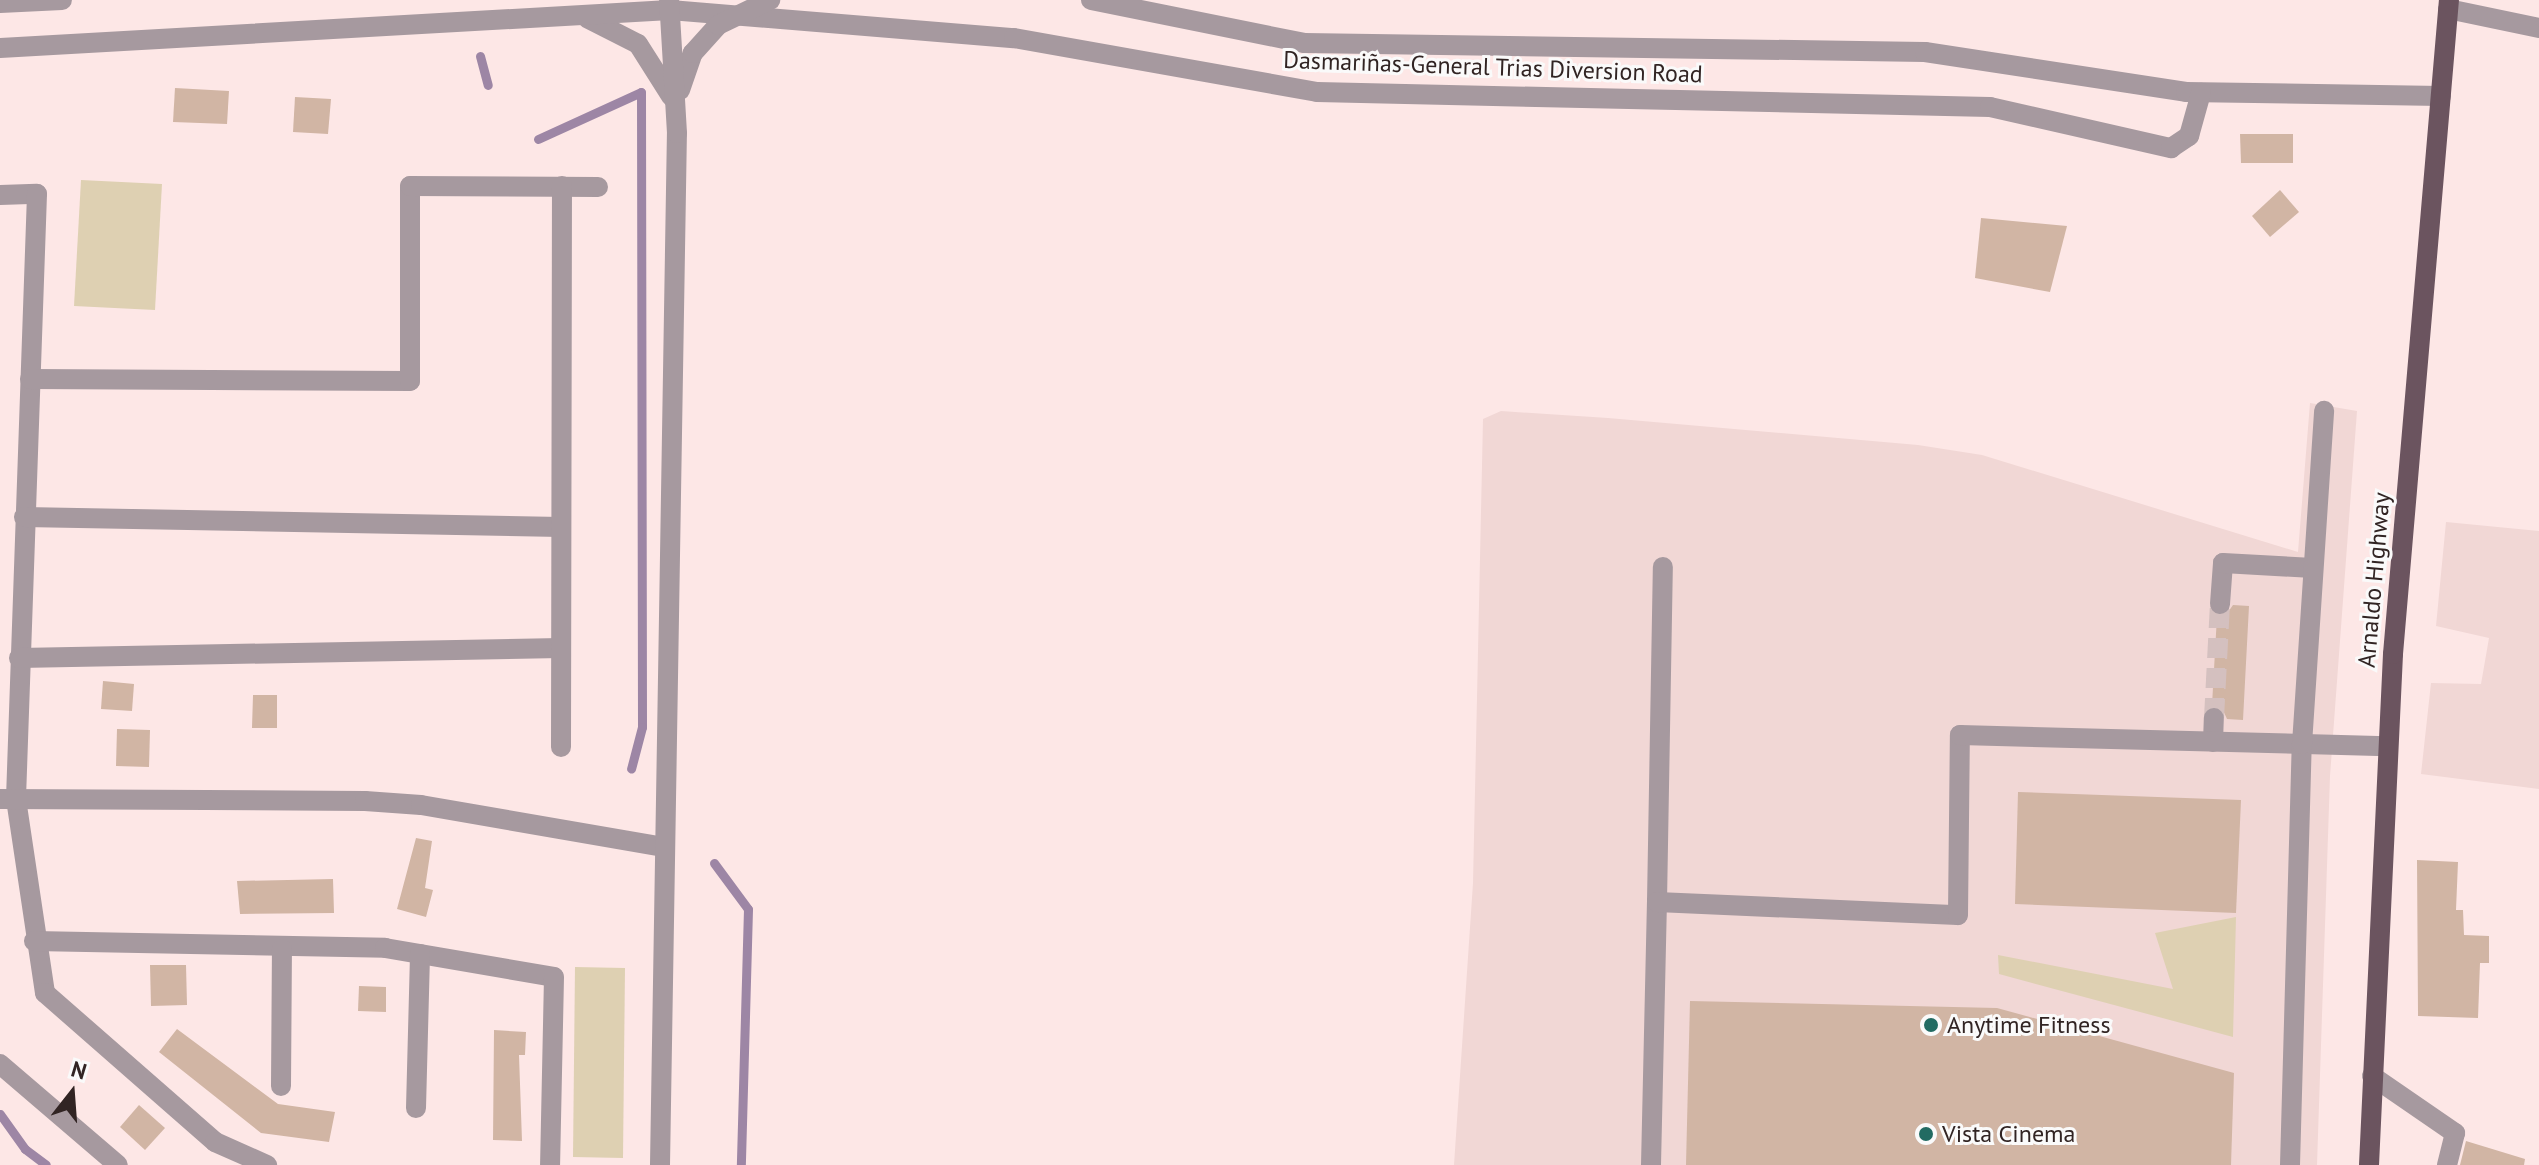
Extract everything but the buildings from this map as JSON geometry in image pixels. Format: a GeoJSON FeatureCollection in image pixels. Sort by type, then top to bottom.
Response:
{"type":"FeatureCollection","features":[{"type":"Feature","properties":{"kind":"main road","name":"Arnaldo Highway"},"geometry":{"type":"LineString","coordinates":[[2369,1165],[2387,746],[2449,4]]}},
{"type":"Feature","properties":{"kind":"street"},"geometry":{"type":"LineString","coordinates":[[0,3],[62,0]]}},
{"type":"Feature","properties":{"kind":"street"},"geometry":{"type":"LineString","coordinates":[[676,106],[693,53],[718,25],[770,0]]}},
{"type":"Feature","properties":{"kind":"street","name":"Dasmariñas-General Trias Diversion Road"},"geometry":{"type":"LineString","coordinates":[[1091,0],[1304,43],[1925,52],[2201,93],[2441,96]]}},
{"type":"Feature","properties":{"kind":"street"},"geometry":{"type":"LineString","coordinates":[[2449,4],[2539,28]]}},
{"type":"Feature","properties":{"kind":"street"},"geometry":{"type":"LineString","coordinates":[[660,1165],[676,106],[670,5]]}},
{"type":"Feature","properties":{"kind":"street","name":"Dasmariñas-General Trias Diversion Road"},"geometry":{"type":"LineString","coordinates":[[0,48],[580,15],[670,5],[738,16],[1014,38],[1317,92],[1990,107],[2171,148],[2189,136],[2201,93]]}},
{"type":"Feature","properties":{"kind":"street"},"geometry":{"type":"LineString","coordinates":[[580,15],[617,29],[638,44],[676,106]]}},
{"type":"Feature","properties":{"kind":"street"},"geometry":{"type":"LineString","coordinates":[[30,379],[410,381],[410,186],[598,187]]}},
{"type":"Feature","properties":{"kind":"street"},"geometry":{"type":"LineString","coordinates":[[561,747],[562,186]]}},
{"type":"Feature","properties":{"kind":"street"},"geometry":{"type":"LineString","coordinates":[[0,195],[37,194],[19,658],[8,799],[45,993],[215,1142],[267,1165]]}},
{"type":"Feature","properties":{"kind":"street"},"geometry":{"type":"LineString","coordinates":[[2290,1165],[2302,744],[2324,411]]}},
{"type":"Feature","properties":{"kind":"street"},"geometry":{"type":"LineString","coordinates":[[24,517],[561,527]]}},
{"type":"Feature","properties":{"kind":"street"},"geometry":{"type":"LineString","coordinates":[[2220,604],[2223,563],[2313,568]]}},
{"type":"Feature","properties":{"kind":"street"},"geometry":{"type":"LineString","coordinates":[[1651,1165],[1663,567]]}},
{"type":"Feature","properties":{"kind":"street"},"geometry":{"type":"LineString","coordinates":[[19,658],[561,648]]}},
{"type":"Feature","properties":{"kind":"street"},"geometry":{"type":"LineString","coordinates":[[2213,742],[2214,718]]}},
{"type":"Feature","properties":{"kind":"street"},"geometry":{"type":"LineString","coordinates":[[1657,902],[1958,915],[1960,735],[2387,746]]}},
{"type":"Feature","properties":{"kind":"street"},"geometry":{"type":"LineString","coordinates":[[8,799],[407,804],[664,847]]}},
{"type":"Feature","properties":{"kind":"street"},"geometry":{"type":"LineString","coordinates":[[34,941],[282,949],[385,948],[554,977],[550,1165]]}},
{"type":"Feature","properties":{"kind":"street"},"geometry":{"type":"LineString","coordinates":[[281,1086],[282,949]]}},
{"type":"Feature","properties":{"kind":"street"},"geometry":{"type":"LineString","coordinates":[[416,1108],[420,954]]}},
{"type":"Feature","properties":{"kind":"street"},"geometry":{"type":"LineString","coordinates":[[0,1064],[118,1165]]}},
{"type":"Feature","properties":{"kind":"street"},"geometry":{"type":"LineString","coordinates":[[2372,1076],[2455,1133],[2447,1165]]}},
{"type":"Feature","properties":{"kind":"shaded area"},"geometry":{"type":"Polygon","coordinates":[[[81,180],[162,184],[155,310],[74,306],[81,180]]]}},
{"type":"Feature","properties":{"kind":"shaded area"},"geometry":{"type":"Polygon","coordinates":[[[2310,403],[2357,411],[2330,776],[2317,1165],[1454,1165],[1473,883],[1483,419],[1501,411],[1608,418],[1918,445],[1982,455],[2298,552],[2310,403]]]}},
{"type":"Feature","properties":{"kind":"shaded area"},"geometry":{"type":"Polygon","coordinates":[[[2446,522],[2539,531],[2539,789],[2421,774],[2431,683],[2481,684],[2489,638],[2436,626],[2446,522]]]}},
{"type":"Feature","properties":{"kind":"shaded area"},"geometry":{"type":"Polygon","coordinates":[[[2236,917],[2233,1037],[1999,974],[1998,955],[2173,989],[2155,933],[2236,917]]]}},
{"type":"Feature","properties":{"kind":"shaded area"},"geometry":{"type":"Polygon","coordinates":[[[575,967],[625,968],[623,1158],[573,1157],[575,967]]]}},
{"type":"Feature","properties":{"kind":"waterway"},"geometry":{"type":"LineString","coordinates":[[480,56],[488,85]]}},
{"type":"Feature","properties":{"kind":"waterway"},"geometry":{"type":"LineString","coordinates":[[538,139],[641,92],[642,727],[631,769]]}},
{"type":"Feature","properties":{"kind":"waterway"},"geometry":{"type":"LineString","coordinates":[[714,863],[748,909],[741,1165]]}},
{"type":"Feature","properties":{"kind":"waterway"},"geometry":{"type":"LineString","coordinates":[[0,1114],[25,1149],[46,1165]]}},
{"type":"Feature","properties":{"kind":"tunnel"},"geometry":{"type":"LineString","coordinates":[[2214,718],[2220,604]]}},
{"type":"Feature","properties":{"kind":"place","name":"Anytime Fitness"},"geometry":{"type":"Point","coordinates":[1931,1025]}},
{"type":"Feature","properties":{"kind":"place","name":"Vista Cinema"},"geometry":{"type":"Point","coordinates":[1926,1134]}}]}
